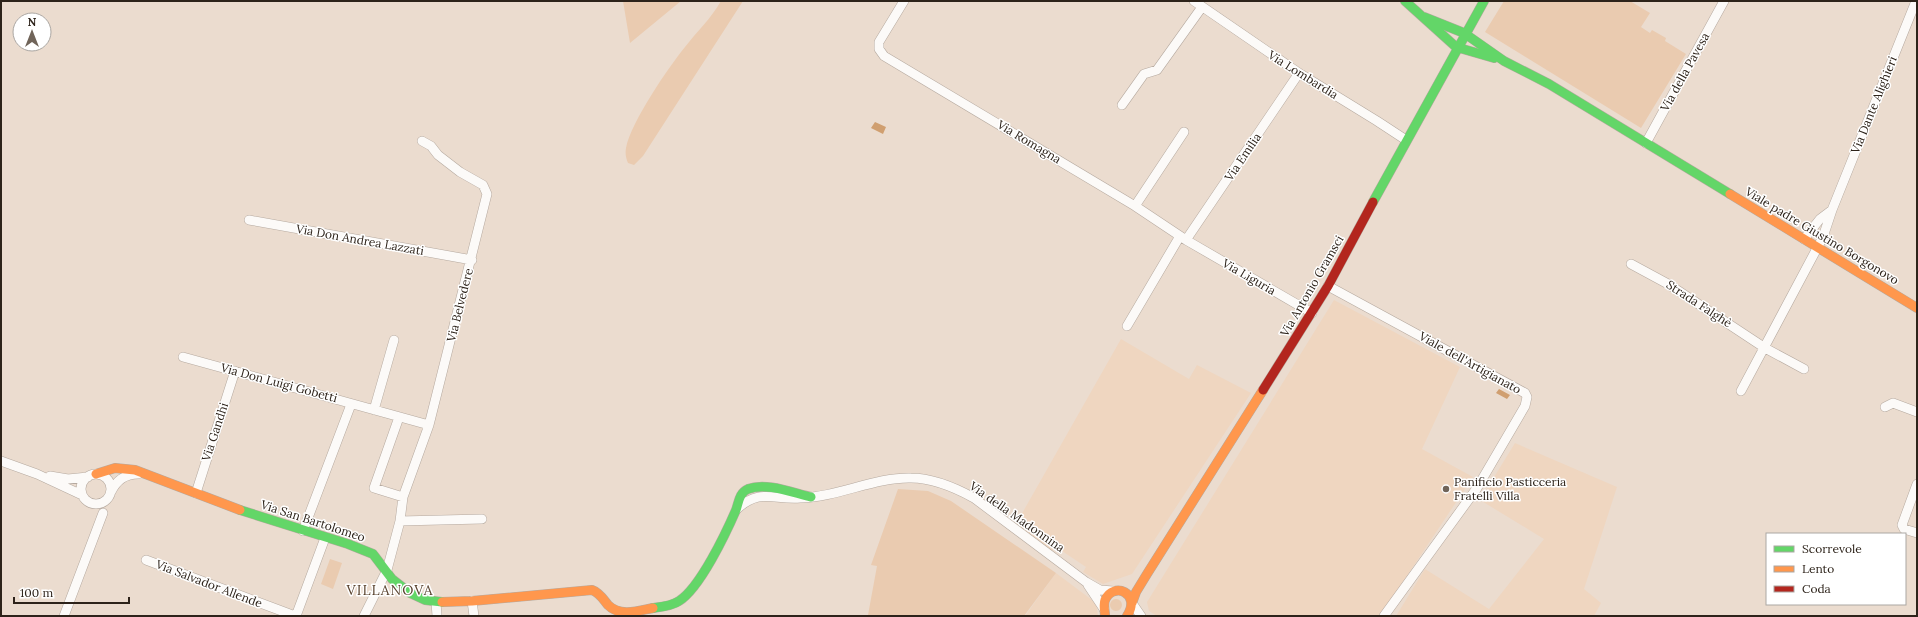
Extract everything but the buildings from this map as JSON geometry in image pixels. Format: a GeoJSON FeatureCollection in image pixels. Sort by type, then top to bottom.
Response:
{"type":"FeatureCollection","features":[{"type":"Feature","properties":{"kind":"street","name":"Via Romagna"},"geometry":{"type":"LineString","coordinates":[[904,1],[879,42],[879,49],[884,56],[1135,206],[1183,238]]}},
{"type":"Feature","properties":{"kind":"street","name":"Via Lombardia"},"geometry":{"type":"LineString","coordinates":[[1194,1],[1299,73],[1378,121],[1406,140]]}},
{"type":"Feature","properties":{"kind":"street"},"geometry":{"type":"LineString","coordinates":[[1405,1],[1456,48],[1504,61]]}},
{"type":"Feature","properties":{"kind":"street","name":"Via Antonio Gramsci"},"geometry":{"type":"LineString","coordinates":[[1127,616],[1131,611],[1136,592],[1147,574],[1312,314],[1464,33],[1484,1]]}},
{"type":"Feature","properties":{"kind":"street","name":"Via della Pavesa"},"geometry":{"type":"LineString","coordinates":[[1646,143],[1724,1]]}},
{"type":"Feature","properties":{"kind":"street","name":"Via Dante Alighieri"},"geometry":{"type":"LineString","coordinates":[[1818,247],[1832,210],[1913,23],[1916,1]]}},
{"type":"Feature","properties":{"kind":"street"},"geometry":{"type":"LineString","coordinates":[[1122,105],[1144,74],[1157,70],[1202,7]]}},
{"type":"Feature","properties":{"kind":"street"},"geometry":{"type":"LineString","coordinates":[[1424,17],[1464,33],[1504,61]]}},
{"type":"Feature","properties":{"kind":"street","name":"Viale padre Giustino Borgonovo"},"geometry":{"type":"LineString","coordinates":[[1504,61],[1549,84],[1917,308]]}},
{"type":"Feature","properties":{"kind":"street","name":"Via Emilia"},"geometry":{"type":"LineString","coordinates":[[1183,238],[1299,73]]}},
{"type":"Feature","properties":{"kind":"street"},"geometry":{"type":"LineString","coordinates":[[1135,206],[1184,132]]}},
{"type":"Feature","properties":{"kind":"street","name":"Via Belvedere"},"geometry":{"type":"LineString","coordinates":[[364,616],[386,570],[400,521],[403,497],[429,425],[472,260],[487,194],[483,185],[460,172],[438,155],[431,146],[422,141]]}},
{"type":"Feature","properties":{"kind":"street","name":"Via Dante Alighieri"},"geometry":{"type":"LineString","coordinates":[[1804,239],[1820,219],[1832,210]]}},
{"type":"Feature","properties":{"kind":"street","name":"Via Don Andrea Lazzati"},"geometry":{"type":"LineString","coordinates":[[249,220],[472,260]]}},
{"type":"Feature","properties":{"kind":"street"},"geometry":{"type":"LineString","coordinates":[[1127,326],[1183,238]]}},
{"type":"Feature","properties":{"kind":"street","name":"Via Liguria"},"geometry":{"type":"LineString","coordinates":[[1183,238],[1312,314]]}},
{"type":"Feature","properties":{"kind":"street"},"geometry":{"type":"LineString","coordinates":[[1741,391],[1818,247]]}},
{"type":"Feature","properties":{"kind":"street","name":"Strada Falghè"},"geometry":{"type":"LineString","coordinates":[[1631,264],[1694,299],[1765,348],[1804,369]]}},
{"type":"Feature","properties":{"kind":"street","name":"Viale dell'Artigianato"},"geometry":{"type":"LineString","coordinates":[[1328,286],[1525,393],[1527,397],[1525,406],[1481,482],[1384,616]]}},
{"type":"Feature","properties":{"kind":"street"},"geometry":{"type":"LineString","coordinates":[[374,410],[394,340]]}},
{"type":"Feature","properties":{"kind":"street","name":"Via Don Luigi Gobetti"},"geometry":{"type":"LineString","coordinates":[[183,357],[429,425]]}},
{"type":"Feature","properties":{"kind":"street","name":"Via Gandhi"},"geometry":{"type":"LineString","coordinates":[[196,493],[235,371]]}},
{"type":"Feature","properties":{"kind":"street"},"geometry":{"type":"LineString","coordinates":[[1885,407],[1893,403],[1917,412]]}},
{"type":"Feature","properties":{"kind":"street"},"geometry":{"type":"LineString","coordinates":[[303,531],[350,407]]}},
{"type":"Feature","properties":{"kind":"street"},"geometry":{"type":"LineString","coordinates":[[398,420],[374,488],[403,497]]}},
{"type":"Feature","properties":{"kind":"street"},"geometry":{"type":"LineString","coordinates":[[1,461],[37,474],[82,495],[88,502],[102,507],[103,513]]}},
{"type":"Feature","properties":{"kind":"street","name":"Via San Bartolomeo"},"geometry":{"type":"LineString","coordinates":[[37,474],[68,479],[92,476],[122,467],[135,470],[303,531],[372,554],[392,579],[410,593],[425,600],[436,602],[472,601],[592,590],[597,592],[616,614]]}},
{"type":"Feature","properties":{"kind":"street","name":"Via San Bartolomeo"},"geometry":{"type":"LineString","coordinates":[[97,504],[105,501],[119,481],[125,476],[134,474],[148,475]]}},
{"type":"Feature","properties":{"kind":"street"},"geometry":{"type":"LineString","coordinates":[[64,616],[110,494],[108,481],[103,476],[92,476],[82,485],[82,495]]}},
{"type":"Feature","properties":{"kind":"street","name":"Via della Madonnina"},"geometry":{"type":"LineString","coordinates":[[616,614],[634,612],[671,604],[682,599],[695,584],[736,509],[741,495],[746,490],[753,487],[762,487],[811,497],[824,496],[890,479],[904,478],[924,479],[938,482],[974,498],[1086,582],[1100,590],[1116,591]]}},
{"type":"Feature","properties":{"kind":"street"},"geometry":{"type":"LineString","coordinates":[[1917,484],[1902,525],[1904,529],[1917,533]]}},
{"type":"Feature","properties":{"kind":"street"},"geometry":{"type":"LineString","coordinates":[[400,521],[482,519]]}},
{"type":"Feature","properties":{"kind":"street"},"geometry":{"type":"LineString","coordinates":[[295,616],[325,538]]}},
{"type":"Feature","properties":{"kind":"street","name":"Via Salvador Allende"},"geometry":{"type":"LineString","coordinates":[[146,560],[295,616]]}},
{"type":"Feature","properties":{"kind":"street","name":"Via Antonio Gramsci"},"geometry":{"type":"LineString","coordinates":[[1116,591],[1131,585],[1147,574]]}},
{"type":"Feature","properties":{"kind":"street","name":"Via della Madonnina"},"geometry":{"type":"LineString","coordinates":[[1086,582],[1106,614]]}},
{"type":"Feature","properties":{"kind":"street"},"geometry":{"type":"LineString","coordinates":[[1106,614],[1105,599],[1116,591],[1127,594],[1135,610],[1141,616]]}},
{"type":"Feature","properties":{"kind":"street"},"geometry":{"type":"LineString","coordinates":[[472,601],[474,616]]}},
{"type":"Feature","properties":{"kind":"street"},"geometry":{"type":"LineString","coordinates":[[436,602],[437,616]]}},
{"type":"Feature","properties":{"kind":"shaded area"},"geometry":{"type":"Polygon","coordinates":[[[623,1],[681,1],[630,43],[623,1]]]}},
{"type":"Feature","properties":{"kind":"shaded area"},"geometry":{"type":"Polygon","coordinates":[[[721,1],[743,1],[643,156],[634,165],[628,163],[626,148],[629,137],[642,110],[669,68],[713,14],[721,1]]]}},
{"type":"Feature","properties":{"kind":"shaded area"},"geometry":{"type":"Polygon","coordinates":[[[1504,1],[1630,1],[1650,13],[1641,27],[1650,33],[1652,30],[1666,38],[1665,41],[1686,54],[1641,128],[1485,32],[1504,1]]]}},
{"type":"Feature","properties":{"kind":"shaded area"},"geometry":{"type":"Polygon","coordinates":[[[875,122],[886,127],[883,134],[871,128],[875,122]]]}},
{"type":"Feature","properties":{"kind":"shaded area"},"geometry":{"type":"Polygon","coordinates":[[[1334,300],[1460,367],[1422,449],[1473,477],[1380,616],[1157,616],[1149,611],[1147,602],[1334,300]]]}},
{"type":"Feature","properties":{"kind":"shaded area"},"geometry":{"type":"Polygon","coordinates":[[[1121,339],[1189,379],[1197,365],[1251,393],[1132,574],[1103,584],[1083,572],[1086,567],[1056,547],[1052,551],[1016,524],[1121,339]]]}},
{"type":"Feature","properties":{"kind":"shaded area"},"geometry":{"type":"Polygon","coordinates":[[[1499,389],[1510,395],[1507,399],[1496,393],[1499,389]]]}},
{"type":"Feature","properties":{"kind":"shaded area"},"geometry":{"type":"Polygon","coordinates":[[[1515,443],[1617,487],[1584,589],[1601,603],[1594,616],[1396,616],[1425,569],[1489,609],[1544,539],[1480,500],[1515,443]]]}},
{"type":"Feature","properties":{"kind":"shaded area"},"geometry":{"type":"Polygon","coordinates":[[[898,489],[928,491],[951,501],[1056,573],[1024,616],[868,615],[877,566],[871,565],[898,489]]]}},
{"type":"Feature","properties":{"kind":"shaded area"},"geometry":{"type":"Polygon","coordinates":[[[330,559],[342,563],[333,589],[321,584],[330,559]]]}},
{"type":"Feature","properties":{"kind":"shaded area"},"geometry":{"type":"Polygon","coordinates":[[[1056,573],[1096,603],[1098,616],[1025,616],[1056,573]]]}},
{"type":"Feature","properties":{"kind":"shaded area"},"geometry":{"type":"Polygon","coordinates":[[[1114,599],[1118,599],[1122,605],[1118,611],[1114,611],[1110,607],[1110,603],[1114,599]]]}},
{"type":"Feature","properties":{"kind":"traffic: fast"},"geometry":{"type":"LineString","coordinates":[[1405,1],[1456,47],[1494,58]]}},
{"type":"Feature","properties":{"kind":"traffic: fast"},"geometry":{"type":"LineString","coordinates":[[1373,202],[1484,1]]}},
{"type":"Feature","properties":{"kind":"traffic: fast"},"geometry":{"type":"LineString","coordinates":[[1424,17],[1464,33],[1504,61],[1549,84],[1730,194]]}},
{"type":"Feature","properties":{"kind":"traffic: fast"},"geometry":{"type":"LineString","coordinates":[[653,608],[676,603],[695,585],[712,559],[726,532],[740,498],[745,491],[755,487],[771,487],[811,497]]}},
{"type":"Feature","properties":{"kind":"traffic: fast"},"geometry":{"type":"LineString","coordinates":[[240,510],[348,544],[373,554],[392,579],[410,593],[425,600],[442,602]]}},
{"type":"Feature","properties":{"kind":"traffic: slow"},"geometry":{"type":"LineString","coordinates":[[1730,194],[1917,308]]}},
{"type":"Feature","properties":{"kind":"traffic: slow"},"geometry":{"type":"LineString","coordinates":[[1132,603],[1136,592],[1147,574],[1263,390]]}},
{"type":"Feature","properties":{"kind":"traffic: slow"},"geometry":{"type":"LineString","coordinates":[[96,474],[115,468],[135,470],[240,510]]}},
{"type":"Feature","properties":{"kind":"traffic: slow"},"geometry":{"type":"LineString","coordinates":[[442,602],[472,601],[592,590],[599,594],[608,605],[618,611],[635,612],[653,608]]}},
{"type":"Feature","properties":{"kind":"traffic: slow"},"geometry":{"type":"LineString","coordinates":[[1105,616],[1105,600],[1109,594],[1114,591],[1125,592],[1129,596],[1131,608],[1127,616]]}},
{"type":"Feature","properties":{"kind":"traffic: jam"},"geometry":{"type":"LineString","coordinates":[[1263,390],[1328,286],[1373,202]]}},
{"type":"Feature","properties":{"kind":"place","name":"Panificio Pasticceria Fratelli Villa"},"geometry":{"type":"Point","coordinates":[1446,489]}},
{"type":"Feature","properties":{"kind":"district","name":"VILLANOVA"},"geometry":{"type":"Point","coordinates":[390,590]}}]}
